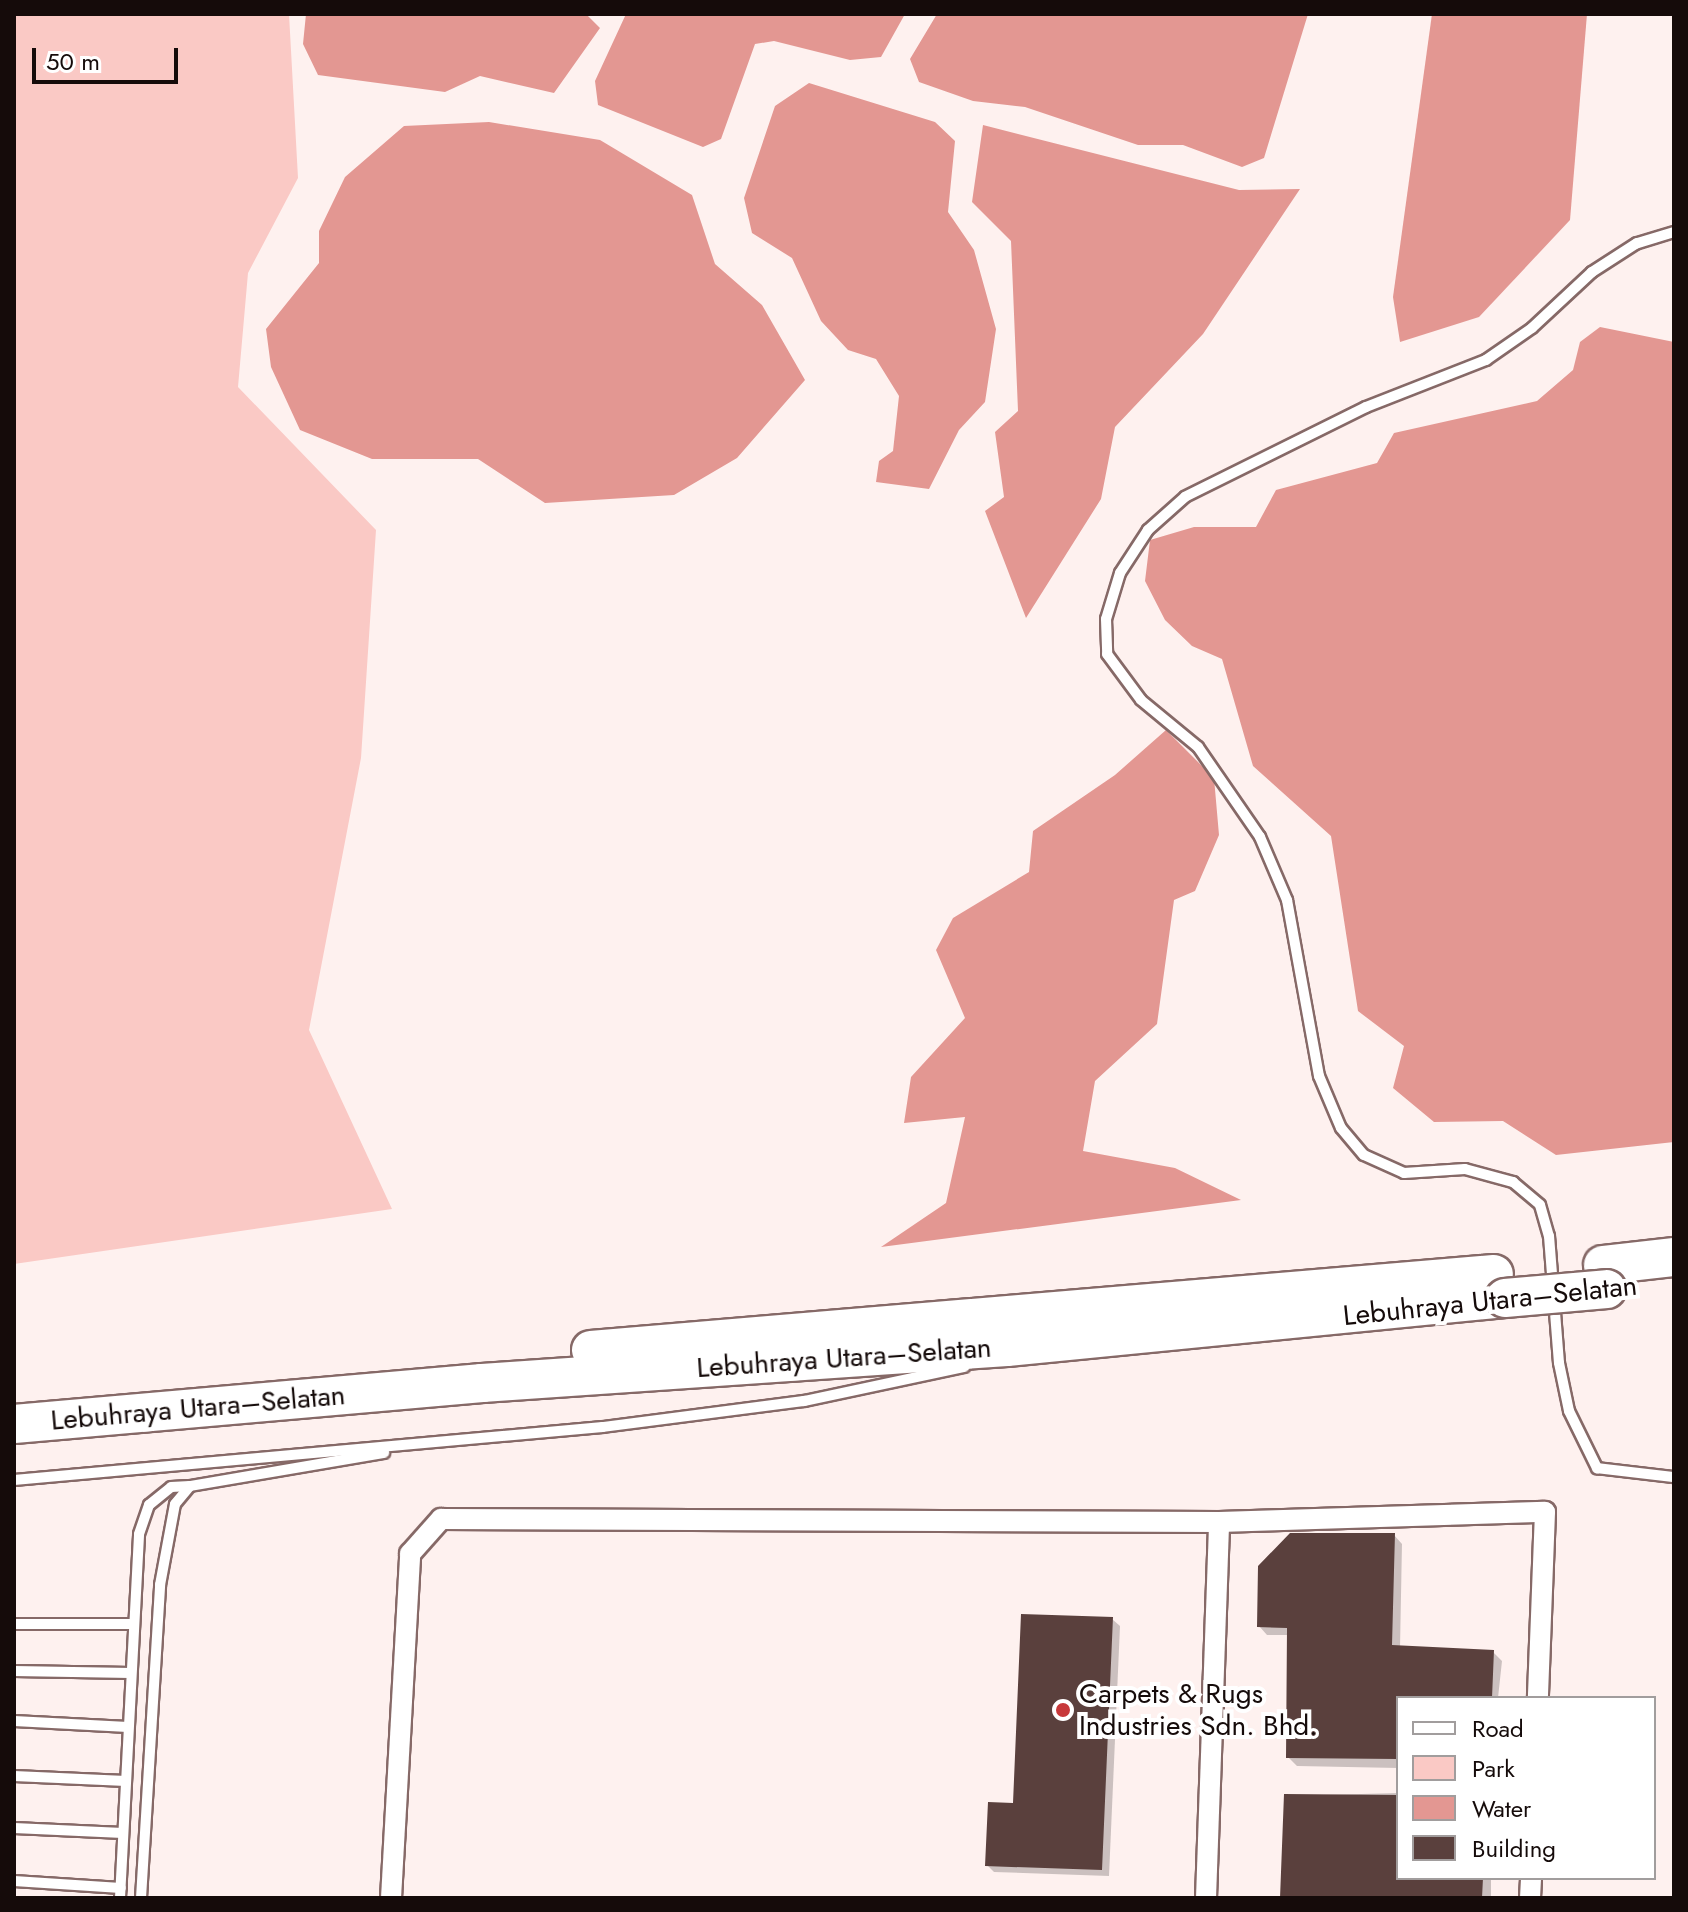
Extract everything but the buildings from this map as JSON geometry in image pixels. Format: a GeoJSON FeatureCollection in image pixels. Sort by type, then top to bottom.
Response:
{"type":"FeatureCollection","features":[{"type":"Feature","properties":{"kind":"highway","name":"Lebuhraya Utara–Selatan"},"geometry":{"type":"LineString","coordinates":[[1605,1277],[1674,1257]]}},
{"type":"Feature","properties":{"kind":"highway","name":"Lebuhraya Utara–Selatan"},"geometry":{"type":"LineString","coordinates":[[14,1399],[1605,1277],[1674,1282]]}},
{"type":"Feature","properties":{"kind":"highway","name":"Lebuhraya Utara–Selatan"},"geometry":{"type":"LineString","coordinates":[[14,1424],[482,1383],[1007,1347],[1504,1285]]}},
{"type":"Feature","properties":{"kind":"street"},"geometry":{"type":"LineString","coordinates":[[391,1898],[410,1554],[441,1519],[1219,1522],[1545,1512],[1538,1696]]}},
{"type":"Feature","properties":{"kind":"street"},"geometry":{"type":"LineString","coordinates":[[1206,1898],[1219,1522]]}},
{"type":"Feature","properties":{"kind":"lane"},"geometry":{"type":"LineString","coordinates":[[1674,232],[1637,243],[1592,272],[1532,328],[1486,360],[1366,407],[1185,497],[1148,530],[1127,562],[1106,619],[1107,654],[1141,700],[1198,747],[1260,837],[1287,900],[1319,1076],[1341,1128],[1364,1155],[1404,1173],[1465,1169],[1513,1182],[1540,1205],[1549,1236],[1559,1363],[1569,1411],[1597,1468],[1674,1477]]}},
{"type":"Feature","properties":{"kind":"lane"},"geometry":{"type":"LineString","coordinates":[[14,1480],[461,1440],[804,1401],[965,1367],[1007,1347]]}},
{"type":"Feature","properties":{"kind":"lane"},"geometry":{"type":"LineString","coordinates":[[14,1881],[120,1893],[139,1534],[149,1505],[171,1487],[461,1440]]}},
{"type":"Feature","properties":{"kind":"lane"},"geometry":{"type":"LineString","coordinates":[[141,1898],[160,1585],[175,1504],[190,1486]]}},
{"type":"Feature","properties":{"kind":"lane"},"geometry":{"type":"LineString","coordinates":[[14,1626],[133,1624]]}},
{"type":"Feature","properties":{"kind":"lane"},"geometry":{"type":"LineString","coordinates":[[14,1671],[131,1673]]}},
{"type":"Feature","properties":{"kind":"lane"},"geometry":{"type":"LineString","coordinates":[[14,1721],[128,1727]]}},
{"type":"Feature","properties":{"kind":"lane"},"geometry":{"type":"LineString","coordinates":[[14,1776],[126,1781]]}},
{"type":"Feature","properties":{"kind":"lane"},"geometry":{"type":"LineString","coordinates":[[14,1828],[123,1833]]}},
{"type":"Feature","properties":{"kind":"green space"},"geometry":{"type":"Polygon","coordinates":[[[14,14],[289,14],[298,178],[248,273],[238,387],[376,530],[361,758],[309,1030],[392,1209],[14,1264],[14,14]]]}},
{"type":"Feature","properties":{"kind":"water"},"geometry":{"type":"Polygon","coordinates":[[[306,14],[586,14],[600,28],[554,93],[480,76],[445,92],[318,75],[303,44],[306,14]]]}},
{"type":"Feature","properties":{"kind":"water"},"geometry":{"type":"Polygon","coordinates":[[[626,14],[905,14],[881,57],[850,60],[774,41],[755,44],[721,139],[703,147],[598,105],[595,81],[626,14]]]}},
{"type":"Feature","properties":{"kind":"water"},"geometry":{"type":"Polygon","coordinates":[[[937,14],[1308,14],[1264,158],[1242,167],[1183,145],[1138,145],[1025,107],[973,101],[919,82],[910,59],[937,14]]]}},
{"type":"Feature","properties":{"kind":"water"},"geometry":{"type":"Polygon","coordinates":[[[1432,14],[1587,14],[1570,220],[1479,317],[1400,342],[1393,297],[1432,14]]]}},
{"type":"Feature","properties":{"kind":"water"},"geometry":{"type":"Polygon","coordinates":[[[809,83],[935,122],[955,141],[948,212],[974,250],[996,329],[985,402],[959,430],[929,489],[876,482],[879,461],[893,451],[899,396],[876,359],[848,350],[821,321],[792,258],[752,233],[744,198],[775,106],[809,83]]]}},
{"type":"Feature","properties":{"kind":"water"},"geometry":{"type":"Polygon","coordinates":[[[489,122],[600,140],[692,195],[715,264],[762,305],[805,380],[737,458],[674,495],[545,503],[478,459],[372,459],[300,430],[271,367],[266,329],[319,263],[319,231],[345,177],[404,126],[489,122]]]}},
{"type":"Feature","properties":{"kind":"water"},"geometry":{"type":"Polygon","coordinates":[[[983,125],[1239,190],[1300,189],[1203,334],[1115,427],[1101,499],[1026,618],[985,511],[1004,497],[995,432],[1018,411],[1011,241],[972,202],[983,125]]]}},
{"type":"Feature","properties":{"kind":"water"},"geometry":{"type":"Polygon","coordinates":[[[1600,327],[1674,342],[1674,1142],[1556,1155],[1503,1121],[1434,1122],[1393,1088],[1404,1046],[1358,1011],[1331,836],[1253,766],[1222,659],[1192,646],[1165,620],[1145,581],[1150,540],[1194,527],[1256,527],[1276,490],[1377,463],[1394,433],[1537,401],[1573,370],[1580,342],[1600,327]]]}},
{"type":"Feature","properties":{"kind":"water"},"geometry":{"type":"Polygon","coordinates":[[[1166,730],[1214,778],[1219,835],[1195,891],[1174,900],[1157,1024],[1095,1081],[1083,1151],[1175,1168],[1241,1200],[881,1247],[946,1203],[965,1117],[904,1123],[911,1077],[965,1018],[936,950],[953,918],[1029,872],[1033,831],[1115,775],[1166,730]]]}},
{"type":"Feature","properties":{"kind":"place","name":"Carpets & Rugs Industries Sdn. Bhd."},"geometry":{"type":"Point","coordinates":[1063,1710]}}]}
